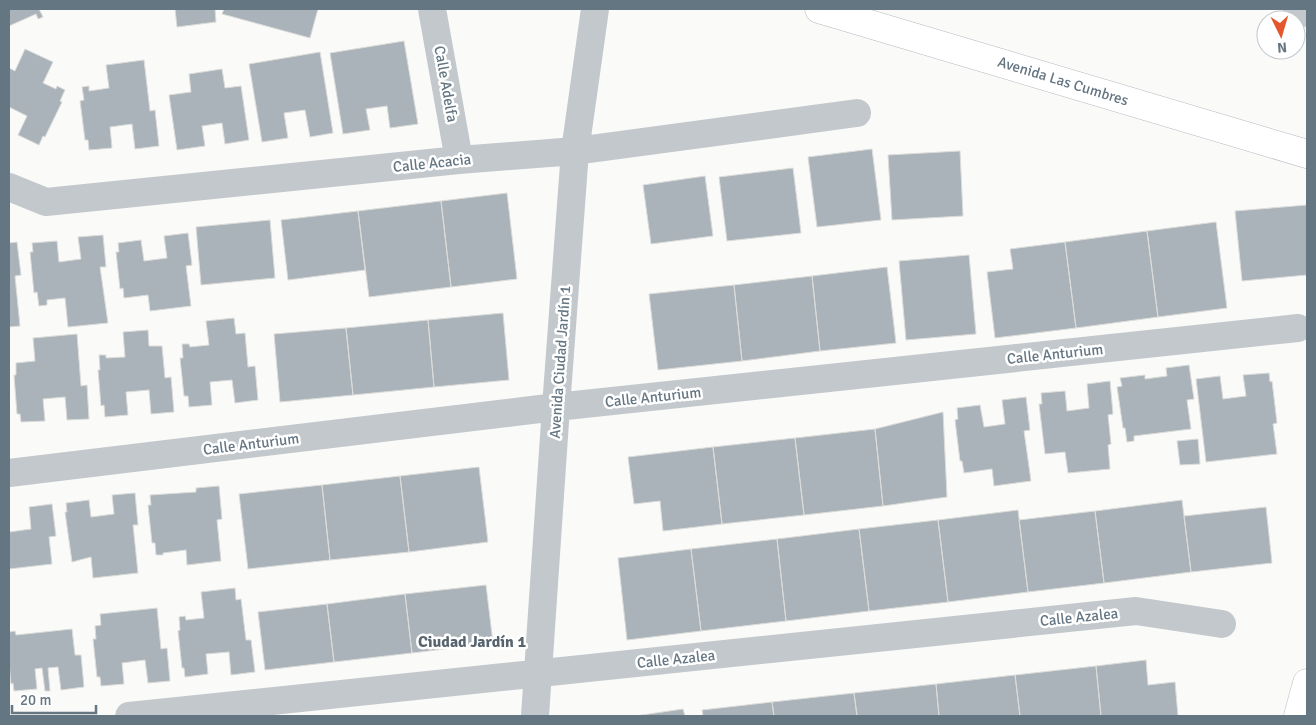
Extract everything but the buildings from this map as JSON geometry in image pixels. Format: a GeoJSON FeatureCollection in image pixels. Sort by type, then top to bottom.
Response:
{"type":"FeatureCollection","features":[{"type":"Feature","properties":{"kind":"street","name":"Calle Adelfa"},"geometry":{"type":"LineString","coordinates":[[432,9],[459,160]]}},
{"type":"Feature","properties":{"kind":"street","name":"Avenida Ciudad Jardín 1"},"geometry":{"type":"LineString","coordinates":[[535,716],[575,151],[595,9]]}},
{"type":"Feature","properties":{"kind":"street","name":"Avenida Las Cumbres"},"geometry":{"type":"LineString","coordinates":[[819,9],[1307,154]]}},
{"type":"Feature","properties":{"kind":"street"},"geometry":{"type":"LineString","coordinates":[[1297,9],[1307,13]]}},
{"type":"Feature","properties":{"kind":"street","name":"Calle Acacia"},"geometry":{"type":"LineString","coordinates":[[9,187],[46,202],[459,160],[575,151],[857,113]]}},
{"type":"Feature","properties":{"kind":"street","name":"Calle Anturium"},"geometry":{"type":"LineString","coordinates":[[9,474],[556,407],[1298,328]]}},
{"type":"Feature","properties":{"kind":"street","name":"Calle Azalea"},"geometry":{"type":"LineString","coordinates":[[129,716],[1136,611],[1222,624]]}},
{"type":"Feature","properties":{"kind":"street"},"geometry":{"type":"LineString","coordinates":[[1298,716],[1307,683]]}},
{"type":"Feature","properties":{"kind":"district","name":"Ciudad Jardín 1"},"geometry":{"type":"Point","coordinates":[472,642]}}]}
